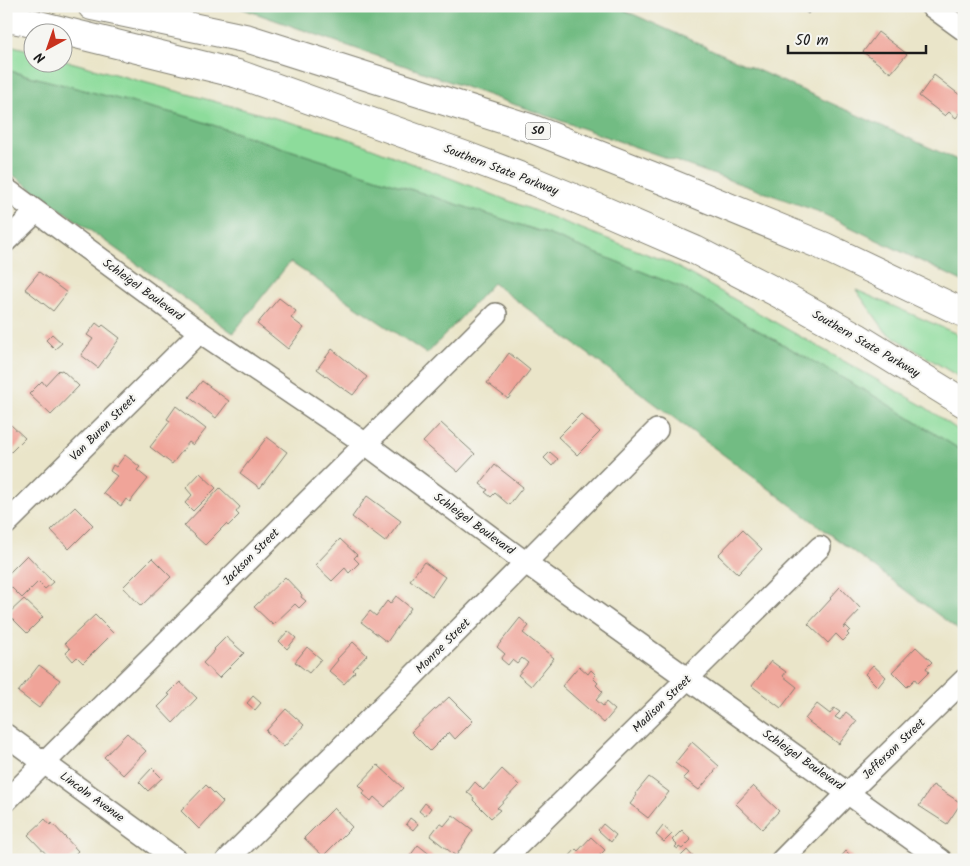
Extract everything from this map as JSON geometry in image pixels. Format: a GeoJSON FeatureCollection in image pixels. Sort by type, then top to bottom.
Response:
{"type":"FeatureCollection","features":[{"type":"Feature","properties":{"kind":"highway","name":"SO"},"geometry":{"type":"LineString","coordinates":[[92,6],[249,40],[530,128],[815,243],[964,314]]}},
{"type":"Feature","properties":{"kind":"highway","name":"Southern State Parkway"},"geometry":{"type":"LineString","coordinates":[[6,18],[238,74],[474,159],[580,200],[694,250],[778,293],[857,337],[964,403]]}},
{"type":"Feature","properties":{"kind":"street"},"geometry":{"type":"LineString","coordinates":[[931,6],[964,30]]}},
{"type":"Feature","properties":{"kind":"street","name":"Schleigel Boulevard"},"geometry":{"type":"LineString","coordinates":[[6,189],[200,332],[366,444],[526,562],[941,860]]}},
{"type":"Feature","properties":{"kind":"street"},"geometry":{"type":"LineString","coordinates":[[6,241],[36,212]]}},
{"type":"Feature","properties":{"kind":"street","name":"Jackson Street"},"geometry":{"type":"LineString","coordinates":[[6,801],[496,314]]}},
{"type":"Feature","properties":{"kind":"street","name":"Van Buren Street"},"geometry":{"type":"LineString","coordinates":[[6,524],[200,332]]}},
{"type":"Feature","properties":{"kind":"street","name":"Monroe Street"},"geometry":{"type":"LineString","coordinates":[[227,860],[657,430]]}},
{"type":"Feature","properties":{"kind":"street","name":"Madison Street"},"geometry":{"type":"LineString","coordinates":[[503,860],[820,547]]}},
{"type":"Feature","properties":{"kind":"street","name":"Jefferson Street"},"geometry":{"type":"LineString","coordinates":[[782,860],[964,680]]}},
{"type":"Feature","properties":{"kind":"street","name":"Lincoln Avenue"},"geometry":{"type":"LineString","coordinates":[[6,735],[177,860]]}},
{"type":"Feature","properties":{"kind":"green space"},"geometry":{"type":"Polygon","coordinates":[[[235,6],[615,6],[964,163],[964,282],[817,211],[235,6]]]}},
{"type":"Feature","properties":{"kind":"green space"},"geometry":{"type":"Polygon","coordinates":[[[6,44],[22,48],[22,72],[72,72],[72,62],[341,136],[670,263],[925,407],[964,434],[964,452],[876,397],[683,288],[545,233],[188,117],[6,70],[6,44]]]}},
{"type":"Feature","properties":{"kind":"green space"},"geometry":{"type":"Polygon","coordinates":[[[6,70],[188,117],[545,233],[683,288],[876,397],[964,452],[964,634],[493,283],[427,354],[290,262],[233,333],[6,170],[6,70]]]}},
{"type":"Feature","properties":{"kind":"green space"},"geometry":{"type":"Polygon","coordinates":[[[856,290],[964,337],[964,380],[886,332],[856,290]]]}},
{"type":"Feature","properties":{"kind":"building"},"geometry":{"type":"Polygon","coordinates":[[[798,6],[815,6],[808,14],[798,6]]]}},
{"type":"Feature","properties":{"kind":"building"},"geometry":{"type":"Polygon","coordinates":[[[878,32],[907,54],[891,73],[863,52],[878,32]]]}},
{"type":"Feature","properties":{"kind":"building"},"geometry":{"type":"Polygon","coordinates":[[[934,75],[961,96],[960,98],[964,101],[964,108],[956,118],[949,112],[945,116],[919,96],[934,75]]]}},
{"type":"Feature","properties":{"kind":"building"},"geometry":{"type":"Polygon","coordinates":[[[39,272],[67,293],[53,311],[25,289],[39,272]]]}},
{"type":"Feature","properties":{"kind":"building"},"geometry":{"type":"Polygon","coordinates":[[[279,298],[296,311],[291,318],[304,328],[288,349],[257,324],[279,298]]]}},
{"type":"Feature","properties":{"kind":"building"},"geometry":{"type":"Polygon","coordinates":[[[96,323],[101,327],[103,325],[120,338],[98,368],[81,355],[93,339],[87,335],[96,323]]]}},
{"type":"Feature","properties":{"kind":"building"},"geometry":{"type":"Polygon","coordinates":[[[52,334],[62,343],[55,349],[46,340],[52,334]]]}},
{"type":"Feature","properties":{"kind":"building"},"geometry":{"type":"Polygon","coordinates":[[[332,349],[367,377],[353,395],[317,369],[332,349]]]}},
{"type":"Feature","properties":{"kind":"building"},"geometry":{"type":"Polygon","coordinates":[[[509,353],[530,370],[508,399],[487,383],[509,353]]]}},
{"type":"Feature","properties":{"kind":"building"},"geometry":{"type":"Polygon","coordinates":[[[59,370],[62,370],[79,386],[51,415],[29,394],[42,381],[45,385],[59,370]]]}},
{"type":"Feature","properties":{"kind":"building"},"geometry":{"type":"Polygon","coordinates":[[[202,381],[229,401],[216,418],[189,397],[202,381]]]}},
{"type":"Feature","properties":{"kind":"building"},"geometry":{"type":"Polygon","coordinates":[[[176,406],[206,429],[193,445],[189,442],[172,464],[150,447],[170,421],[167,419],[176,406]]]}},
{"type":"Feature","properties":{"kind":"building"},"geometry":{"type":"Polygon","coordinates":[[[581,414],[600,432],[577,455],[558,437],[581,414]]]}},
{"type":"Feature","properties":{"kind":"building"},"geometry":{"type":"Polygon","coordinates":[[[441,423],[475,454],[458,472],[423,442],[441,423]]]}},
{"type":"Feature","properties":{"kind":"building"},"geometry":{"type":"Polygon","coordinates":[[[11,425],[25,438],[6,457],[6,431],[11,425]]]}},
{"type":"Feature","properties":{"kind":"building"},"geometry":{"type":"Polygon","coordinates":[[[267,437],[287,452],[260,488],[240,473],[267,437]]]}},
{"type":"Feature","properties":{"kind":"building"},"geometry":{"type":"Polygon","coordinates":[[[550,452],[558,459],[552,466],[544,458],[550,452]]]}},
{"type":"Feature","properties":{"kind":"building"},"geometry":{"type":"Polygon","coordinates":[[[125,455],[140,467],[137,470],[148,479],[130,502],[126,499],[121,506],[103,493],[117,476],[110,471],[113,465],[116,467],[125,455]]]}},
{"type":"Feature","properties":{"kind":"building"},"geometry":{"type":"Polygon","coordinates":[[[495,465],[523,487],[509,505],[495,493],[491,497],[485,492],[488,490],[480,484],[495,465]]]}},
{"type":"Feature","properties":{"kind":"building"},"geometry":{"type":"Polygon","coordinates":[[[200,473],[216,488],[193,511],[185,503],[192,495],[186,488],[200,473]]]}},
{"type":"Feature","properties":{"kind":"building"},"geometry":{"type":"Polygon","coordinates":[[[220,488],[240,507],[236,512],[239,515],[228,526],[226,524],[205,545],[184,526],[220,488]]]}},
{"type":"Feature","properties":{"kind":"building"},"geometry":{"type":"Polygon","coordinates":[[[367,496],[401,521],[385,542],[352,517],[367,496]]]}},
{"type":"Feature","properties":{"kind":"building"},"geometry":{"type":"Polygon","coordinates":[[[75,507],[93,525],[69,549],[51,530],[75,507]]]}},
{"type":"Feature","properties":{"kind":"building"},"geometry":{"type":"Polygon","coordinates":[[[742,530],[762,549],[738,574],[718,555],[742,530]]]}},
{"type":"Feature","properties":{"kind":"building"},"geometry":{"type":"Polygon","coordinates":[[[340,539],[357,555],[354,558],[359,563],[349,573],[345,568],[332,581],[315,565],[340,539]]]}},
{"type":"Feature","properties":{"kind":"building"},"geometry":{"type":"Polygon","coordinates":[[[27,555],[53,582],[45,589],[38,582],[22,598],[6,582],[6,576],[27,555]]]}},
{"type":"Feature","properties":{"kind":"building"},"geometry":{"type":"Polygon","coordinates":[[[152,558],[171,577],[141,606],[123,587],[152,558]]]}},
{"type":"Feature","properties":{"kind":"building"},"geometry":{"type":"Polygon","coordinates":[[[424,562],[445,577],[432,596],[410,580],[424,562]]]}},
{"type":"Feature","properties":{"kind":"building"},"geometry":{"type":"Polygon","coordinates":[[[285,577],[306,601],[299,608],[295,604],[273,625],[254,607],[285,577]]]}},
{"type":"Feature","properties":{"kind":"building"},"geometry":{"type":"Polygon","coordinates":[[[840,587],[861,609],[843,628],[846,626],[850,630],[847,633],[849,635],[843,641],[836,634],[828,643],[808,624],[840,587]]]}},
{"type":"Feature","properties":{"kind":"building"},"geometry":{"type":"Polygon","coordinates":[[[396,596],[411,608],[387,642],[361,622],[370,611],[376,616],[387,601],[390,604],[396,596]]]}},
{"type":"Feature","properties":{"kind":"building"},"geometry":{"type":"Polygon","coordinates":[[[24,599],[43,617],[27,633],[8,614],[24,599]]]}},
{"type":"Feature","properties":{"kind":"building"},"geometry":{"type":"Polygon","coordinates":[[[95,615],[113,633],[83,663],[77,657],[73,661],[66,653],[70,649],[65,643],[95,615]]]}},
{"type":"Feature","properties":{"kind":"building"},"geometry":{"type":"Polygon","coordinates":[[[520,618],[529,626],[523,633],[554,658],[531,686],[518,675],[528,663],[522,658],[517,664],[512,660],[508,665],[501,659],[505,654],[497,647],[520,618]]]}},
{"type":"Feature","properties":{"kind":"building"},"geometry":{"type":"Polygon","coordinates":[[[288,631],[296,638],[287,649],[279,641],[288,631]]]}},
{"type":"Feature","properties":{"kind":"building"},"geometry":{"type":"Polygon","coordinates":[[[226,637],[244,653],[219,678],[203,663],[226,637]]]}},
{"type":"Feature","properties":{"kind":"building"},"geometry":{"type":"Polygon","coordinates":[[[353,642],[367,655],[353,670],[355,672],[344,684],[329,671],[353,642]]]}},
{"type":"Feature","properties":{"kind":"building"},"geometry":{"type":"Polygon","coordinates":[[[307,647],[321,659],[309,673],[295,662],[307,647]]]}},
{"type":"Feature","properties":{"kind":"building"},"geometry":{"type":"Polygon","coordinates":[[[916,647],[932,662],[926,668],[929,672],[918,683],[915,679],[907,687],[892,672],[916,647]]]}},
{"type":"Feature","properties":{"kind":"building"},"geometry":{"type":"Polygon","coordinates":[[[771,661],[786,672],[783,676],[797,687],[781,708],[752,686],[771,661]]]}},
{"type":"Feature","properties":{"kind":"building"},"geometry":{"type":"Polygon","coordinates":[[[39,665],[60,680],[39,708],[18,692],[39,665]]]}},
{"type":"Feature","properties":{"kind":"building"},"geometry":{"type":"Polygon","coordinates":[[[873,665],[886,677],[878,687],[865,674],[873,665]]]}},
{"type":"Feature","properties":{"kind":"building"},"geometry":{"type":"Polygon","coordinates":[[[579,666],[588,674],[591,670],[596,675],[593,678],[598,683],[596,685],[603,692],[596,700],[603,706],[606,702],[615,710],[604,723],[562,686],[579,666]]]}},
{"type":"Feature","properties":{"kind":"building"},"geometry":{"type":"Polygon","coordinates":[[[180,682],[197,698],[173,723],[158,707],[180,682]]]}},
{"type":"Feature","properties":{"kind":"building"},"geometry":{"type":"Polygon","coordinates":[[[253,696],[261,703],[255,710],[247,703],[253,696]]]}},
{"type":"Feature","properties":{"kind":"building"},"geometry":{"type":"Polygon","coordinates":[[[449,697],[473,721],[455,739],[449,732],[430,751],[411,732],[449,697]]]}},
{"type":"Feature","properties":{"kind":"building"},"geometry":{"type":"Polygon","coordinates":[[[817,704],[830,714],[834,708],[840,712],[835,717],[840,720],[846,712],[857,721],[839,744],[805,719],[817,704]]]}},
{"type":"Feature","properties":{"kind":"building"},"geometry":{"type":"Polygon","coordinates":[[[286,709],[304,725],[284,747],[266,731],[286,709]]]}},
{"type":"Feature","properties":{"kind":"building"},"geometry":{"type":"Polygon","coordinates":[[[127,733],[146,751],[123,775],[104,757],[127,733]]]}},
{"type":"Feature","properties":{"kind":"building"},"geometry":{"type":"Polygon","coordinates":[[[692,742],[719,766],[699,790],[683,778],[688,773],[675,763],[692,742]]]}},
{"type":"Feature","properties":{"kind":"building"},"geometry":{"type":"Polygon","coordinates":[[[378,765],[403,788],[385,807],[374,797],[371,801],[363,794],[365,791],[359,785],[378,765]]]}},
{"type":"Feature","properties":{"kind":"building"},"geometry":{"type":"Polygon","coordinates":[[[152,768],[162,778],[148,791],[139,782],[152,768]]]}},
{"type":"Feature","properties":{"kind":"building"},"geometry":{"type":"Polygon","coordinates":[[[502,769],[519,785],[497,808],[500,810],[491,818],[467,792],[475,782],[483,790],[502,769]]]}},
{"type":"Feature","properties":{"kind":"building"},"geometry":{"type":"Polygon","coordinates":[[[649,777],[669,792],[648,818],[630,804],[637,795],[635,794],[649,777]]]}},
{"type":"Feature","properties":{"kind":"building"},"geometry":{"type":"Polygon","coordinates":[[[206,785],[223,802],[199,829],[181,811],[206,785]]]}},
{"type":"Feature","properties":{"kind":"building"},"geometry":{"type":"Polygon","coordinates":[[[933,785],[961,803],[947,824],[919,806],[933,785]]]}},
{"type":"Feature","properties":{"kind":"building"},"geometry":{"type":"Polygon","coordinates":[[[753,786],[779,811],[762,829],[736,804],[753,786]]]}},
{"type":"Feature","properties":{"kind":"building"},"geometry":{"type":"Polygon","coordinates":[[[425,803],[431,808],[425,816],[419,811],[425,803]]]}},
{"type":"Feature","properties":{"kind":"building"},"geometry":{"type":"Polygon","coordinates":[[[334,808],[352,827],[323,856],[304,838],[334,808]]]}},
{"type":"Feature","properties":{"kind":"building"},"geometry":{"type":"Polygon","coordinates":[[[453,815],[473,830],[456,856],[430,836],[440,823],[444,826],[453,815]]]}},
{"type":"Feature","properties":{"kind":"building"},"geometry":{"type":"Polygon","coordinates":[[[410,818],[418,824],[413,830],[406,824],[410,818]]]}},
{"type":"Feature","properties":{"kind":"building"},"geometry":{"type":"Polygon","coordinates":[[[45,819],[50,825],[52,823],[78,851],[69,860],[52,860],[28,835],[45,819]]]}},
{"type":"Feature","properties":{"kind":"building"},"geometry":{"type":"Polygon","coordinates":[[[603,824],[616,835],[611,842],[598,830],[603,824]]]}},
{"type":"Feature","properties":{"kind":"building"},"geometry":{"type":"Polygon","coordinates":[[[663,826],[672,834],[664,842],[656,835],[663,826]]]}},
{"type":"Feature","properties":{"kind":"building"},"geometry":{"type":"Polygon","coordinates":[[[682,830],[691,840],[682,849],[679,847],[678,849],[672,840],[682,830]]]}},
{"type":"Feature","properties":{"kind":"building"},"geometry":{"type":"Polygon","coordinates":[[[591,837],[605,850],[595,860],[566,860],[576,849],[578,851],[591,837]]]}},
{"type":"Feature","properties":{"kind":"building"},"geometry":{"type":"Polygon","coordinates":[[[418,845],[437,860],[407,860],[418,845]]]}},
{"type":"Feature","properties":{"kind":"building"},"geometry":{"type":"Polygon","coordinates":[[[687,850],[696,860],[677,860],[687,850]]]}},
{"type":"Feature","properties":{"kind":"building"},"geometry":{"type":"Polygon","coordinates":[[[846,851],[855,860],[838,860],[846,851]]]}}]}
